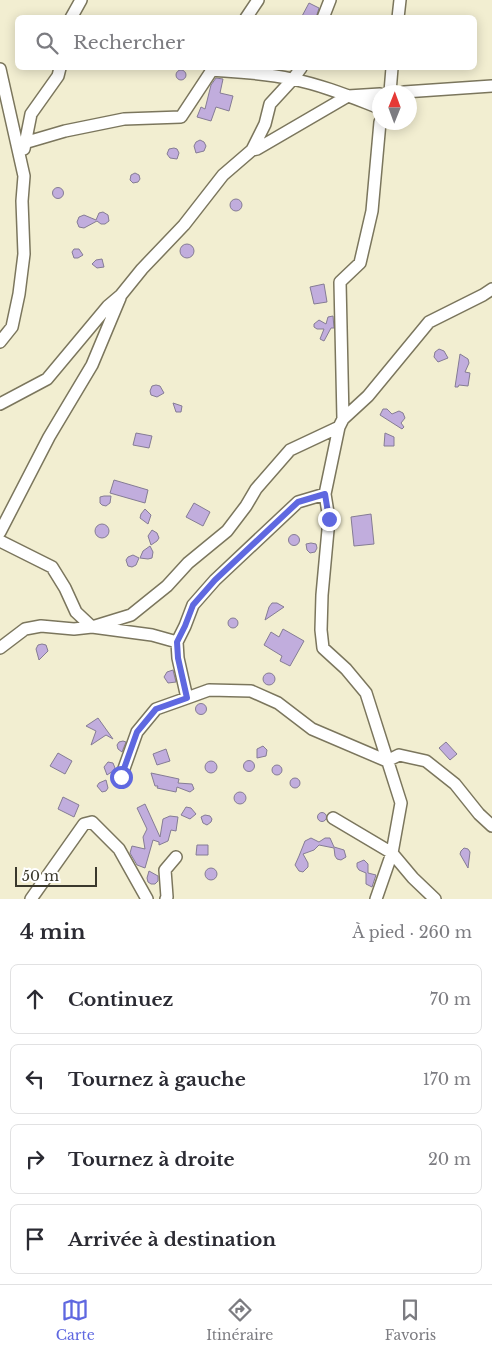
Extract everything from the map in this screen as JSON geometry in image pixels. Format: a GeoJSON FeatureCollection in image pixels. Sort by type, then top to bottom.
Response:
{"type":"FeatureCollection","features":[{"type":"Feature","properties":{"kind":"street"},"geometry":{"type":"LineString","coordinates":[[73,15],[81,0]]}},
{"type":"Feature","properties":{"kind":"street"},"geometry":{"type":"LineString","coordinates":[[248,15],[258,0]]}},
{"type":"Feature","properties":{"kind":"street"},"geometry":{"type":"LineString","coordinates":[[324,15],[330,0]]}},
{"type":"Feature","properties":{"kind":"street"},"geometry":{"type":"LineString","coordinates":[[398,15],[400,0]]}},
{"type":"Feature","properties":{"kind":"street"},"geometry":{"type":"LineString","coordinates":[[0,70],[24,176]]}},
{"type":"Feature","properties":{"kind":"street"},"geometry":{"type":"LineString","coordinates":[[0,342],[12,327],[19,294],[24,254],[22,201],[24,144],[31,114],[58,76],[60,70]]}},
{"type":"Feature","properties":{"kind":"street"},"geometry":{"type":"LineString","coordinates":[[24,144],[65,131],[124,119],[181,117],[212,70]]}},
{"type":"Feature","properties":{"kind":"street"},"geometry":{"type":"LineString","coordinates":[[227,70],[256,72],[294,79],[372,105]]}},
{"type":"Feature","properties":{"kind":"street"},"geometry":{"type":"LineString","coordinates":[[0,404],[47,379],[108,306],[121,296],[142,269],[184,225],[223,175],[252,150],[265,124],[270,104],[294,79],[300,70]]}},
{"type":"Feature","properties":{"kind":"street"},"geometry":{"type":"LineString","coordinates":[[391,85],[392,70]]}},
{"type":"Feature","properties":{"kind":"street"},"geometry":{"type":"LineString","coordinates":[[417,91],[492,86]]}},
{"type":"Feature","properties":{"kind":"street"},"geometry":{"type":"LineString","coordinates":[[252,150],[257,149],[348,96],[372,94]]}},
{"type":"Feature","properties":{"kind":"street"},"geometry":{"type":"LineString","coordinates":[[376,899],[392,853],[401,803],[366,693],[346,668],[323,648],[321,630],[322,595],[329,519],[325,494],[341,423],[340,282],[360,263],[372,210],[379,130]]}},
{"type":"Feature","properties":{"kind":"street"},"geometry":{"type":"LineString","coordinates":[[0,648],[25,630],[42,626],[74,629],[92,627],[131,616],[166,586],[188,563],[227,531],[246,506],[256,488],[290,450],[341,423],[368,396],[428,322],[492,289]]}},
{"type":"Feature","properties":{"kind":"street"},"geometry":{"type":"LineString","coordinates":[[0,532],[50,436],[92,364],[121,296]]}},
{"type":"Feature","properties":{"kind":"street"},"geometry":{"type":"LineString","coordinates":[[187,698],[178,658],[177,642],[193,605],[215,580],[298,502],[325,494]]}},
{"type":"Feature","properties":{"kind":"street"},"geometry":{"type":"LineString","coordinates":[[0,541],[52,568],[65,588],[76,612],[92,627],[152,635],[177,642]]}},
{"type":"Feature","properties":{"kind":"street"},"geometry":{"type":"LineString","coordinates":[[121,777],[137,732],[156,709],[209,690],[251,691],[278,702],[312,729],[387,761],[399,755],[426,761],[455,784],[479,814],[492,826]]}},
{"type":"Feature","properties":{"kind":"street"},"geometry":{"type":"LineString","coordinates":[[333,818],[392,853],[413,878],[435,899]]}},
{"type":"Feature","properties":{"kind":"street"},"geometry":{"type":"LineString","coordinates":[[31,899],[84,824],[92,822],[119,849],[147,899]]}},
{"type":"Feature","properties":{"kind":"street"},"geometry":{"type":"LineString","coordinates":[[166,899],[165,870],[176,856]]}},
{"type":"Feature","properties":{"kind":"building"},"geometry":{"type":"Polygon","coordinates":[[[309,3],[319,8],[317,15],[303,15],[309,3]]]}},
{"type":"Feature","properties":{"kind":"building"},"geometry":{"type":"Polygon","coordinates":[[[181,70],[186,75],[181,80],[176,75],[181,70]]]}},
{"type":"Feature","properties":{"kind":"building"},"geometry":{"type":"Polygon","coordinates":[[[216,78],[223,79],[220,93],[233,96],[229,111],[216,107],[211,121],[197,117],[201,107],[205,109],[211,85],[216,78]]]}},
{"type":"Feature","properties":{"kind":"building"},"geometry":{"type":"Polygon","coordinates":[[[200,140],[206,146],[204,151],[196,153],[194,146],[200,140]]]}},
{"type":"Feature","properties":{"kind":"building"},"geometry":{"type":"Polygon","coordinates":[[[174,148],[179,153],[177,159],[170,158],[167,154],[169,149],[174,148]]]}},
{"type":"Feature","properties":{"kind":"building"},"geometry":{"type":"Polygon","coordinates":[[[135,173],[139,175],[140,179],[138,182],[133,183],[130,180],[131,175],[135,173]]]}},
{"type":"Feature","properties":{"kind":"building"},"geometry":{"type":"Polygon","coordinates":[[[58,187],[64,193],[58,199],[52,193],[58,187]]]}},
{"type":"Feature","properties":{"kind":"building"},"geometry":{"type":"Polygon","coordinates":[[[236,199],[242,205],[236,211],[230,205],[236,199]]]}},
{"type":"Feature","properties":{"kind":"building"},"geometry":{"type":"Polygon","coordinates":[[[103,212],[108,215],[109,221],[105,224],[97,221],[84,228],[79,227],[77,222],[79,217],[84,215],[96,220],[99,213],[103,212]]]}},
{"type":"Feature","properties":{"kind":"building"},"geometry":{"type":"Polygon","coordinates":[[[187,244],[192,246],[194,251],[192,256],[187,258],[182,256],[180,251],[182,246],[187,244]]]}},
{"type":"Feature","properties":{"kind":"building"},"geometry":{"type":"Polygon","coordinates":[[[74,249],[79,249],[83,255],[74,258],[72,252],[74,249]]]}},
{"type":"Feature","properties":{"kind":"building"},"geometry":{"type":"Polygon","coordinates":[[[102,259],[104,267],[97,268],[92,264],[96,260],[102,259]]]}},
{"type":"Feature","properties":{"kind":"building"},"geometry":{"type":"Polygon","coordinates":[[[324,284],[327,302],[314,304],[310,287],[324,284]]]}},
{"type":"Feature","properties":{"kind":"building"},"geometry":{"type":"Polygon","coordinates":[[[333,316],[334,328],[331,328],[324,341],[320,339],[324,329],[317,329],[314,327],[314,324],[319,320],[326,324],[328,317],[333,316]]]}},
{"type":"Feature","properties":{"kind":"building"},"geometry":{"type":"Polygon","coordinates":[[[439,349],[444,351],[448,358],[438,362],[434,357],[435,352],[439,349]]]}},
{"type":"Feature","properties":{"kind":"building"},"geometry":{"type":"Polygon","coordinates":[[[460,354],[468,359],[469,363],[465,372],[470,373],[468,386],[459,385],[455,387],[460,354]]]}},
{"type":"Feature","properties":{"kind":"building"},"geometry":{"type":"Polygon","coordinates":[[[152,386],[160,386],[164,393],[157,397],[151,395],[150,391],[152,386]]]}},
{"type":"Feature","properties":{"kind":"building"},"geometry":{"type":"Polygon","coordinates":[[[173,403],[182,406],[181,412],[176,412],[173,403]]]}},
{"type":"Feature","properties":{"kind":"building"},"geometry":{"type":"Polygon","coordinates":[[[383,409],[387,409],[392,414],[399,411],[403,413],[405,418],[401,423],[404,427],[402,429],[380,415],[383,409]]]}},
{"type":"Feature","properties":{"kind":"building"},"geometry":{"type":"Polygon","coordinates":[[[136,433],[152,436],[149,448],[133,445],[136,433]]]}},
{"type":"Feature","properties":{"kind":"building"},"geometry":{"type":"Polygon","coordinates":[[[385,433],[394,437],[394,446],[384,446],[385,433]]]}},
{"type":"Feature","properties":{"kind":"building"},"geometry":{"type":"Polygon","coordinates":[[[114,480],[148,490],[145,503],[110,493],[114,480]]]}},
{"type":"Feature","properties":{"kind":"building"},"geometry":{"type":"Polygon","coordinates":[[[111,496],[110,503],[106,506],[100,503],[100,497],[111,496]]]}},
{"type":"Feature","properties":{"kind":"building"},"geometry":{"type":"Polygon","coordinates":[[[194,503],[210,512],[203,526],[186,517],[194,503]]]}},
{"type":"Feature","properties":{"kind":"building"},"geometry":{"type":"Polygon","coordinates":[[[145,509],[151,515],[148,524],[140,518],[145,509]]]}},
{"type":"Feature","properties":{"kind":"building"},"geometry":{"type":"Polygon","coordinates":[[[371,514],[374,544],[354,546],[351,517],[371,514]]]}},
{"type":"Feature","properties":{"kind":"building"},"geometry":{"type":"Polygon","coordinates":[[[102,524],[107,526],[109,531],[107,536],[102,538],[97,536],[95,531],[97,526],[102,524]]]}},
{"type":"Feature","properties":{"kind":"building"},"geometry":{"type":"Polygon","coordinates":[[[152,530],[157,533],[159,538],[151,545],[148,536],[152,530]]]}},
{"type":"Feature","properties":{"kind":"building"},"geometry":{"type":"Polygon","coordinates":[[[292,535],[296,535],[299,540],[298,544],[292,545],[289,542],[289,538],[292,535]]]}},
{"type":"Feature","properties":{"kind":"building"},"geometry":{"type":"Polygon","coordinates":[[[306,544],[316,544],[317,548],[315,552],[310,553],[307,550],[306,544]]]}},
{"type":"Feature","properties":{"kind":"building"},"geometry":{"type":"Polygon","coordinates":[[[150,546],[153,552],[152,558],[140,558],[143,551],[150,546]]]}},
{"type":"Feature","properties":{"kind":"building"},"geometry":{"type":"Polygon","coordinates":[[[133,555],[139,558],[136,565],[128,566],[126,560],[133,555]]]}},
{"type":"Feature","properties":{"kind":"building"},"geometry":{"type":"Polygon","coordinates":[[[272,603],[277,603],[284,607],[265,620],[269,607],[272,603]]]}},
{"type":"Feature","properties":{"kind":"building"},"geometry":{"type":"Polygon","coordinates":[[[231,618],[235,618],[238,623],[237,627],[231,628],[228,625],[228,621],[231,618]]]}},
{"type":"Feature","properties":{"kind":"building"},"geometry":{"type":"Polygon","coordinates":[[[283,629],[304,641],[290,666],[280,661],[282,656],[264,645],[271,632],[279,637],[283,629]]]}},
{"type":"Feature","properties":{"kind":"building"},"geometry":{"type":"Polygon","coordinates":[[[38,645],[46,645],[48,651],[39,660],[36,649],[38,645]]]}},
{"type":"Feature","properties":{"kind":"building"},"geometry":{"type":"Polygon","coordinates":[[[173,670],[176,682],[168,683],[164,677],[167,672],[173,670]]]}},
{"type":"Feature","properties":{"kind":"building"},"geometry":{"type":"Polygon","coordinates":[[[267,673],[271,673],[275,679],[271,685],[267,685],[263,681],[263,677],[267,673]]]}},
{"type":"Feature","properties":{"kind":"building"},"geometry":{"type":"Polygon","coordinates":[[[201,703],[207,709],[201,715],[195,709],[201,703]]]}},
{"type":"Feature","properties":{"kind":"building"},"geometry":{"type":"Polygon","coordinates":[[[98,718],[113,739],[106,735],[91,745],[96,731],[86,726],[98,718]]]}},
{"type":"Feature","properties":{"kind":"building"},"geometry":{"type":"Polygon","coordinates":[[[123,741],[126,742],[122,752],[118,749],[117,745],[123,741]]]}},
{"type":"Feature","properties":{"kind":"building"},"geometry":{"type":"Polygon","coordinates":[[[446,742],[457,754],[450,760],[439,748],[446,742]]]}},
{"type":"Feature","properties":{"kind":"building"},"geometry":{"type":"Polygon","coordinates":[[[263,746],[267,750],[266,756],[257,758],[257,749],[263,746]]]}},
{"type":"Feature","properties":{"kind":"building"},"geometry":{"type":"Polygon","coordinates":[[[166,749],[170,761],[157,765],[153,754],[166,749]]]}},
{"type":"Feature","properties":{"kind":"building"},"geometry":{"type":"Polygon","coordinates":[[[58,753],[72,761],[65,774],[50,766],[58,753]]]}},
{"type":"Feature","properties":{"kind":"building"},"geometry":{"type":"Polygon","coordinates":[[[249,760],[255,766],[249,772],[243,766],[249,760]]]}},
{"type":"Feature","properties":{"kind":"building"},"geometry":{"type":"Polygon","coordinates":[[[209,761],[213,761],[217,767],[213,773],[209,773],[205,769],[205,765],[209,761]]]}},
{"type":"Feature","properties":{"kind":"building"},"geometry":{"type":"Polygon","coordinates":[[[108,762],[113,763],[115,768],[107,775],[104,767],[108,762]]]}},
{"type":"Feature","properties":{"kind":"building"},"geometry":{"type":"Polygon","coordinates":[[[275,765],[279,765],[282,770],[281,774],[275,775],[272,772],[272,768],[275,765]]]}},
{"type":"Feature","properties":{"kind":"building"},"geometry":{"type":"Polygon","coordinates":[[[151,773],[179,779],[178,783],[192,784],[194,789],[190,792],[177,787],[176,792],[157,788],[158,786],[155,786],[151,773]]]}},
{"type":"Feature","properties":{"kind":"building"},"geometry":{"type":"Polygon","coordinates":[[[295,778],[300,783],[295,788],[290,783],[295,778]]]}},
{"type":"Feature","properties":{"kind":"building"},"geometry":{"type":"Polygon","coordinates":[[[106,780],[108,788],[102,792],[97,786],[106,780]]]}},
{"type":"Feature","properties":{"kind":"building"},"geometry":{"type":"Polygon","coordinates":[[[238,792],[242,792],[246,798],[242,804],[238,804],[234,800],[234,796],[238,792]]]}},
{"type":"Feature","properties":{"kind":"building"},"geometry":{"type":"Polygon","coordinates":[[[63,797],[79,805],[74,817],[58,809],[63,797]]]}},
{"type":"Feature","properties":{"kind":"building"},"geometry":{"type":"Polygon","coordinates":[[[145,804],[160,837],[163,819],[170,816],[178,817],[176,831],[171,830],[168,841],[159,845],[159,842],[153,840],[145,868],[137,865],[130,853],[132,846],[145,849],[143,837],[147,829],[137,808],[145,804]]]}},
{"type":"Feature","properties":{"kind":"building"},"geometry":{"type":"Polygon","coordinates":[[[186,807],[191,808],[196,814],[190,819],[181,815],[186,807]]]}},
{"type":"Feature","properties":{"kind":"building"},"geometry":{"type":"Polygon","coordinates":[[[322,812],[327,817],[322,822],[317,817],[322,812]]]}},
{"type":"Feature","properties":{"kind":"building"},"geometry":{"type":"Polygon","coordinates":[[[205,815],[210,816],[212,819],[207,825],[203,823],[201,817],[205,815]]]}},
{"type":"Feature","properties":{"kind":"building"},"geometry":{"type":"Polygon","coordinates":[[[311,838],[319,842],[325,838],[330,838],[334,847],[344,850],[346,857],[341,860],[337,859],[334,848],[319,845],[314,850],[303,854],[308,867],[303,872],[299,871],[295,865],[305,841],[311,838]]]}},
{"type":"Feature","properties":{"kind":"building"},"geometry":{"type":"Polygon","coordinates":[[[197,845],[208,845],[208,855],[196,855],[197,845]]]}},
{"type":"Feature","properties":{"kind":"building"},"geometry":{"type":"Polygon","coordinates":[[[464,848],[470,852],[468,868],[460,854],[464,848]]]}},
{"type":"Feature","properties":{"kind":"building"},"geometry":{"type":"Polygon","coordinates":[[[364,860],[368,864],[368,873],[376,875],[372,887],[366,884],[366,873],[357,867],[357,863],[364,860]]]}},
{"type":"Feature","properties":{"kind":"building"},"geometry":{"type":"Polygon","coordinates":[[[209,868],[213,868],[217,874],[213,880],[209,880],[205,876],[205,872],[209,868]]]}},
{"type":"Feature","properties":{"kind":"building"},"geometry":{"type":"Polygon","coordinates":[[[149,871],[158,876],[158,881],[155,884],[148,882],[149,871]]]}},
{"type":"Feature","properties":{"kind":"route"},"geometry":{"type":"LineString","coordinates":[[121,777],[137,732],[156,709],[187,698],[178,658],[177,642],[193,605],[215,580],[298,502],[325,494],[329,519]]}}]}
